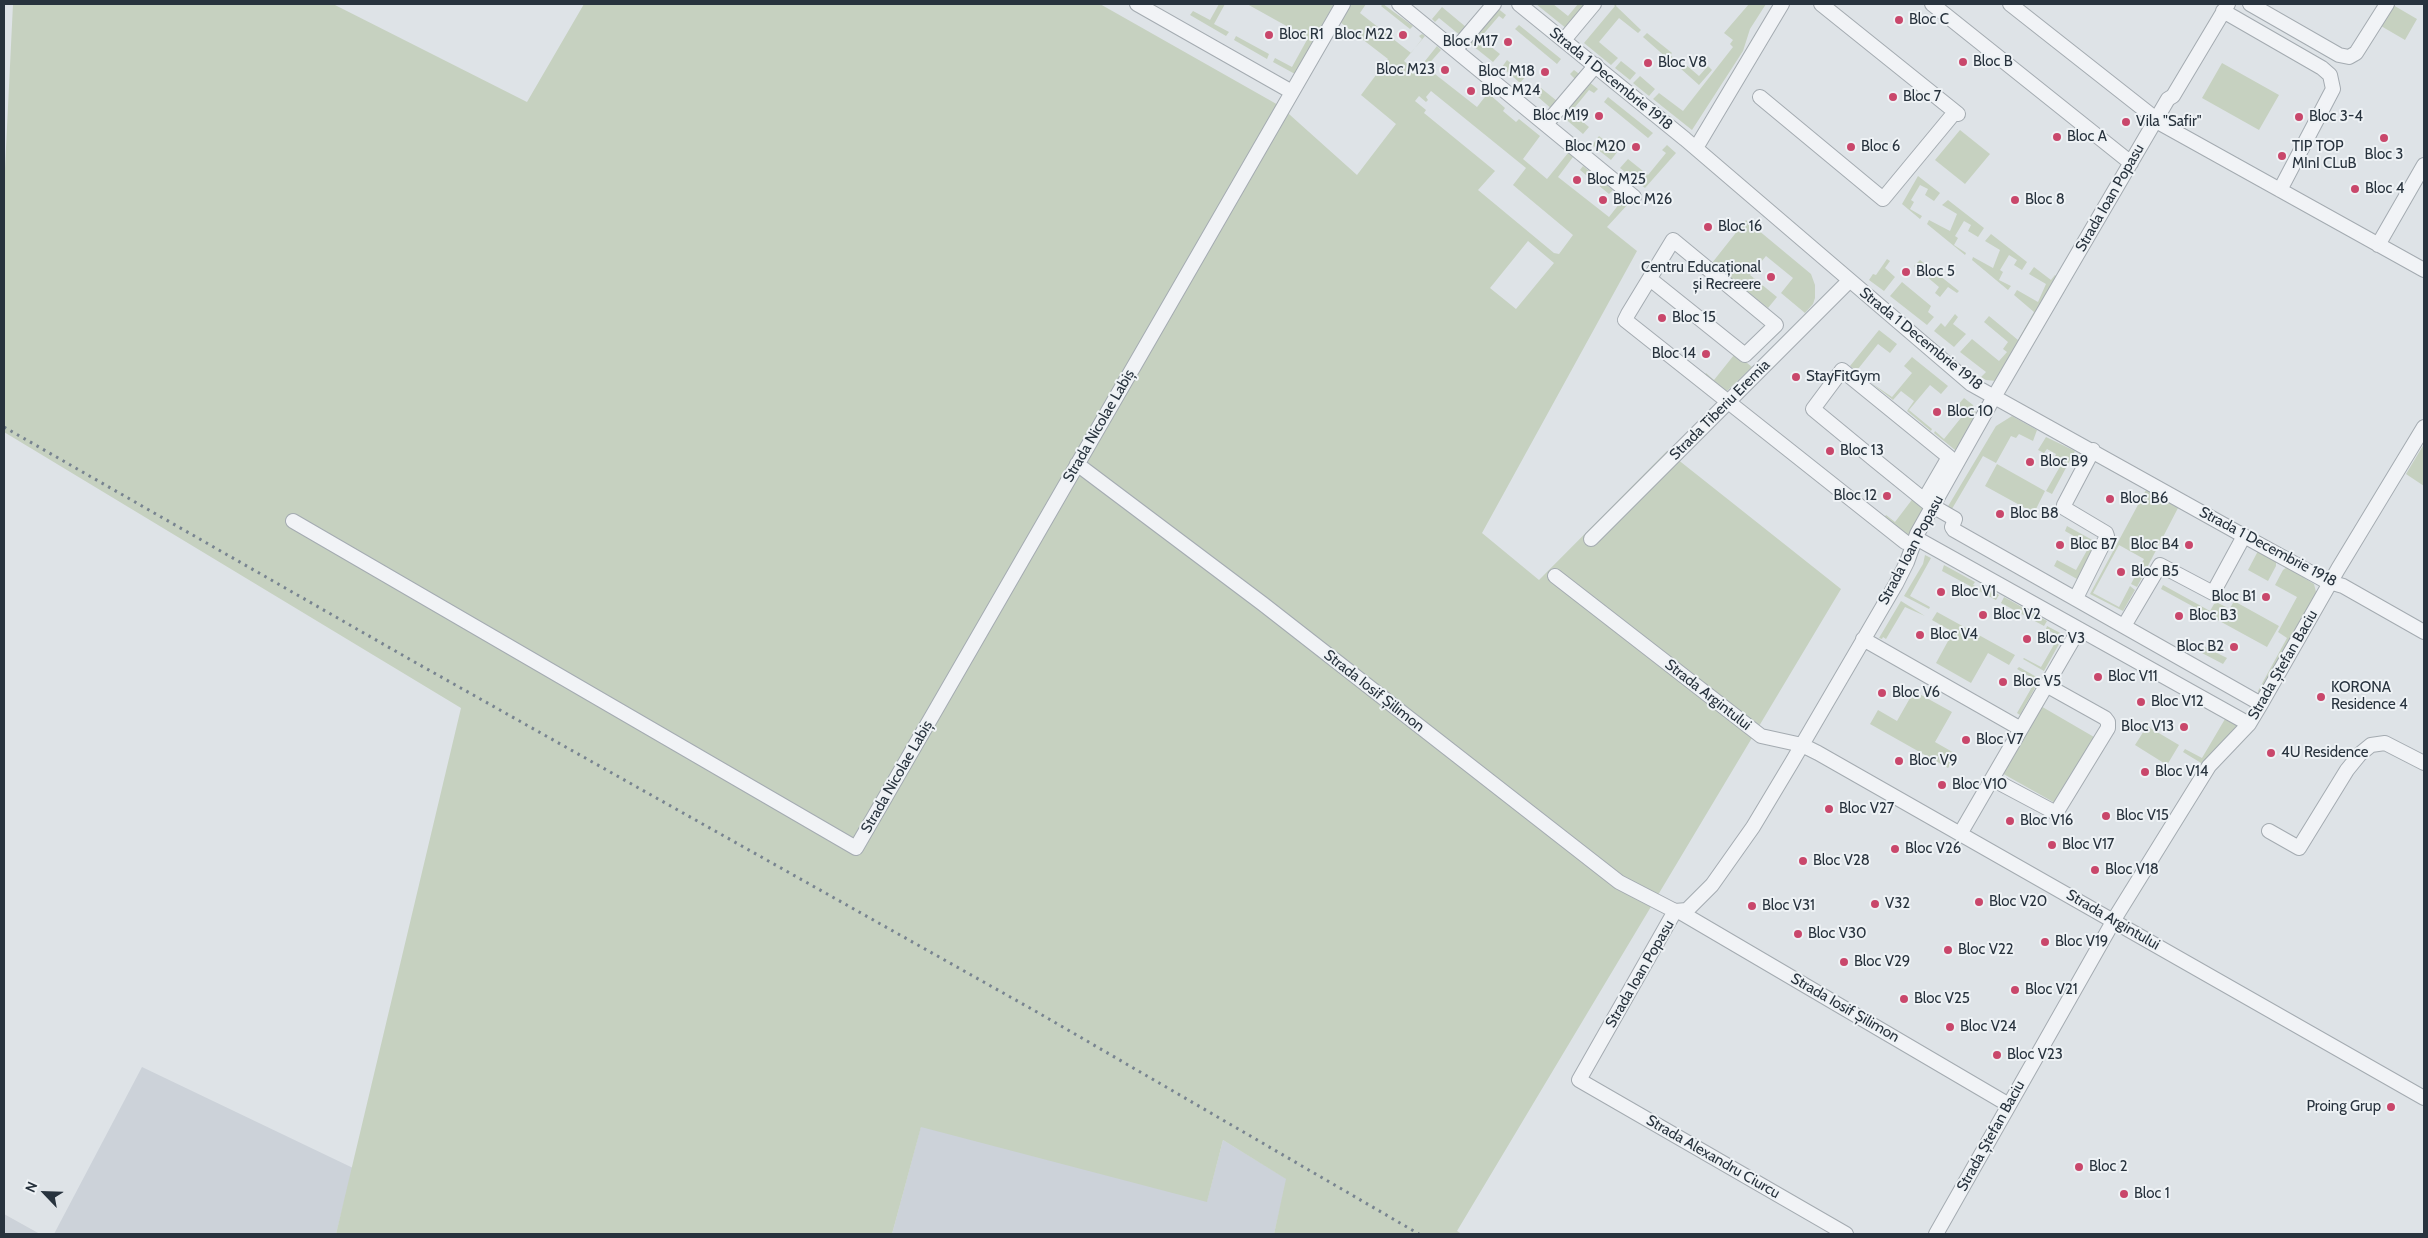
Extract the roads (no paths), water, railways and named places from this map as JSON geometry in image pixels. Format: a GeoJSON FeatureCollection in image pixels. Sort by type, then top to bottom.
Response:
{"type":"FeatureCollection","features":[{"type":"Feature","properties":{"kind":"street"},"geometry":{"type":"LineString","coordinates":[[1137,4],[1292,92]]}},
{"type":"Feature","properties":{"kind":"street","name":"Strada Nicolae Labiș"},"geometry":{"type":"LineString","coordinates":[[293,521],[856,848],[1343,4]]}},
{"type":"Feature","properties":{"kind":"street"},"geometry":{"type":"LineString","coordinates":[[1399,4],[1634,197]]}},
{"type":"Feature","properties":{"kind":"street"},"geometry":{"type":"LineString","coordinates":[[1455,50],[1494,4]]}},
{"type":"Feature","properties":{"kind":"street","name":"Strada 1 Decembrie 1918"},"geometry":{"type":"LineString","coordinates":[[1519,4],[1696,148],[1971,384],[2093,450],[2244,536],[2342,586],[2424,632]]}},
{"type":"Feature","properties":{"kind":"street"},"geometry":{"type":"LineString","coordinates":[[1564,40],[1594,4]]}},
{"type":"Feature","properties":{"kind":"street"},"geometry":{"type":"LineString","coordinates":[[1696,148],[1782,4]]}},
{"type":"Feature","properties":{"kind":"street"},"geometry":{"type":"LineString","coordinates":[[1760,97],[1883,199],[1956,113],[1821,4]]}},
{"type":"Feature","properties":{"kind":"street"},"geometry":{"type":"LineString","coordinates":[[1932,4],[2131,163]]}},
{"type":"Feature","properties":{"kind":"street"},"geometry":{"type":"LineString","coordinates":[[2010,4],[2156,120],[2424,270]]}},
{"type":"Feature","properties":{"kind":"street"},"geometry":{"type":"LineString","coordinates":[[2250,4],[2339,54],[2349,56],[2356,53],[2387,4]]}},
{"type":"Feature","properties":{"kind":"street"},"geometry":{"type":"LineString","coordinates":[[2225,8],[2322,68],[2330,75],[2333,89],[2280,190]]}},
{"type":"Feature","properties":{"kind":"street","name":"Strada Ioan Popasu"},"geometry":{"type":"LineString","coordinates":[[1579,1080],[1678,911],[1695,904],[1712,885],[1753,827],[1896,584],[1910,540],[1929,503],[1994,397],[2168,99],[2178,88],[2225,8]]}},
{"type":"Feature","properties":{"kind":"street"},"geometry":{"type":"LineString","coordinates":[[1546,124],[1596,65]]}},
{"type":"Feature","properties":{"kind":"street"},"geometry":{"type":"LineString","coordinates":[[2378,244],[2424,165]]}},
{"type":"Feature","properties":{"kind":"street"},"geometry":{"type":"LineString","coordinates":[[1650,278],[1745,355],[1776,324],[1673,240],[1650,278],[1625,320],[1728,402],[1910,540],[2079,629],[2249,724]]}},
{"type":"Feature","properties":{"kind":"street","name":"Strada Tiberiu Eremia"},"geometry":{"type":"LineString","coordinates":[[1591,539],[1849,280]]}},
{"type":"Feature","properties":{"kind":"street"},"geometry":{"type":"LineString","coordinates":[[1761,339],[1777,353]]}},
{"type":"Feature","properties":{"kind":"street"},"geometry":{"type":"LineString","coordinates":[[1929,503],[1949,457],[1842,370],[1814,409],[1929,503],[1955,519],[1952,527],[1954,530],[2262,704]]}},
{"type":"Feature","properties":{"kind":"street","name":"Strada Ștefan Baciu"},"geometry":{"type":"LineString","coordinates":[[1936,1234],[2114,920],[2209,766],[2249,724],[2262,704],[2331,582],[2424,427]]}},
{"type":"Feature","properties":{"kind":"street"},"geometry":{"type":"LineString","coordinates":[[2076,598],[2107,536],[2106,532],[2064,508],[2093,450]]}},
{"type":"Feature","properties":{"kind":"street","name":"Strada Iosif Șilimon"},"geometry":{"type":"LineString","coordinates":[[1077,464],[1263,604],[1619,882],[1678,911],[2009,1105]]}},
{"type":"Feature","properties":{"kind":"street"},"geometry":{"type":"LineString","coordinates":[[2124,626],[2160,565],[2213,593],[2244,536]]}},
{"type":"Feature","properties":{"kind":"street","name":"Strada Argintului"},"geometry":{"type":"LineString","coordinates":[[1555,576],[1761,736],[1802,745],[2114,920],[2424,1098]]}},
{"type":"Feature","properties":{"kind":"street"},"geometry":{"type":"LineString","coordinates":[[1960,834],[2079,629]]}},
{"type":"Feature","properties":{"kind":"street"},"geometry":{"type":"LineString","coordinates":[[1864,639],[2021,729]]}},
{"type":"Feature","properties":{"kind":"street"},"geometry":{"type":"LineString","coordinates":[[1992,779],[2056,813],[2108,728],[2108,722],[2104,718],[2046,685]]}},
{"type":"Feature","properties":{"kind":"street"},"geometry":{"type":"LineString","coordinates":[[2269,831],[2300,848],[2347,770],[2360,754],[2371,746],[2385,743],[2424,763]]}},
{"type":"Feature","properties":{"kind":"street","name":"Strada Alexandru Ciurcu"},"geometry":{"type":"LineString","coordinates":[[1579,1080],[1846,1234]]}},
{"type":"Feature","properties":{"kind":"railway"},"geometry":{"type":"LineString","coordinates":[[4,427],[411,660],[1037,1012],[1419,1234]]}},
{"type":"Feature","properties":{"kind":"place","name":"Bloc C"},"geometry":{"type":"Point","coordinates":[1899,20]}},
{"type":"Feature","properties":{"kind":"place","name":"Bloc R1"},"geometry":{"type":"Point","coordinates":[1269,35]}},
{"type":"Feature","properties":{"kind":"place","name":"Bloc M22"},"geometry":{"type":"Point","coordinates":[1403,35]}},
{"type":"Feature","properties":{"kind":"place","name":"Bloc M17"},"geometry":{"type":"Point","coordinates":[1508,42]}},
{"type":"Feature","properties":{"kind":"place","name":"Bloc B"},"geometry":{"type":"Point","coordinates":[1963,62]}},
{"type":"Feature","properties":{"kind":"place","name":"Bloc V8"},"geometry":{"type":"Point","coordinates":[1648,63]}},
{"type":"Feature","properties":{"kind":"place","name":"Bloc M23"},"geometry":{"type":"Point","coordinates":[1445,70]}},
{"type":"Feature","properties":{"kind":"place","name":"Bloc M18"},"geometry":{"type":"Point","coordinates":[1545,72]}},
{"type":"Feature","properties":{"kind":"place","name":"Bloc M24"},"geometry":{"type":"Point","coordinates":[1471,91]}},
{"type":"Feature","properties":{"kind":"place","name":"Bloc 7"},"geometry":{"type":"Point","coordinates":[1893,97]}},
{"type":"Feature","properties":{"kind":"place","name":"Bloc M19"},"geometry":{"type":"Point","coordinates":[1599,116]}},
{"type":"Feature","properties":{"kind":"place","name":"Bloc 3-4"},"geometry":{"type":"Point","coordinates":[2299,117]}},
{"type":"Feature","properties":{"kind":"place","name":"Vila \"Safir\""},"geometry":{"type":"Point","coordinates":[2126,122]}},
{"type":"Feature","properties":{"kind":"place","name":"Bloc A"},"geometry":{"type":"Point","coordinates":[2057,137]}},
{"type":"Feature","properties":{"kind":"place","name":"Bloc 3"},"geometry":{"type":"Point","coordinates":[2384,138]}},
{"type":"Feature","properties":{"kind":"place","name":"Bloc M20"},"geometry":{"type":"Point","coordinates":[1636,147]}},
{"type":"Feature","properties":{"kind":"place","name":"Bloc 6"},"geometry":{"type":"Point","coordinates":[1851,147]}},
{"type":"Feature","properties":{"kind":"place","name":"TIP TOP MInI CLuB"},"geometry":{"type":"Point","coordinates":[2282,156]}},
{"type":"Feature","properties":{"kind":"place","name":"Bloc M25"},"geometry":{"type":"Point","coordinates":[1577,180]}},
{"type":"Feature","properties":{"kind":"place","name":"Bloc 4"},"geometry":{"type":"Point","coordinates":[2355,189]}},
{"type":"Feature","properties":{"kind":"place","name":"Bloc M26"},"geometry":{"type":"Point","coordinates":[1603,200]}},
{"type":"Feature","properties":{"kind":"place","name":"Bloc 8"},"geometry":{"type":"Point","coordinates":[2015,200]}},
{"type":"Feature","properties":{"kind":"place","name":"Bloc 16"},"geometry":{"type":"Point","coordinates":[1708,227]}},
{"type":"Feature","properties":{"kind":"place","name":"Bloc 5"},"geometry":{"type":"Point","coordinates":[1906,272]}},
{"type":"Feature","properties":{"kind":"place","name":"Centru Educațional și Recreere"},"geometry":{"type":"Point","coordinates":[1771,277]}},
{"type":"Feature","properties":{"kind":"place","name":"Bloc 15"},"geometry":{"type":"Point","coordinates":[1662,318]}},
{"type":"Feature","properties":{"kind":"place","name":"Bloc 14"},"geometry":{"type":"Point","coordinates":[1706,354]}},
{"type":"Feature","properties":{"kind":"place","name":"StayFitGym"},"geometry":{"type":"Point","coordinates":[1796,377]}},
{"type":"Feature","properties":{"kind":"place","name":"Bloc 10"},"geometry":{"type":"Point","coordinates":[1937,412]}},
{"type":"Feature","properties":{"kind":"place","name":"Bloc 13"},"geometry":{"type":"Point","coordinates":[1830,451]}},
{"type":"Feature","properties":{"kind":"place","name":"Bloc B9"},"geometry":{"type":"Point","coordinates":[2030,462]}},
{"type":"Feature","properties":{"kind":"place","name":"Bloc 12"},"geometry":{"type":"Point","coordinates":[1887,496]}},
{"type":"Feature","properties":{"kind":"place","name":"Bloc B6"},"geometry":{"type":"Point","coordinates":[2110,499]}},
{"type":"Feature","properties":{"kind":"place","name":"Bloc B8"},"geometry":{"type":"Point","coordinates":[2000,514]}},
{"type":"Feature","properties":{"kind":"place","name":"Bloc B7"},"geometry":{"type":"Point","coordinates":[2060,545]}},
{"type":"Feature","properties":{"kind":"place","name":"Bloc B4"},"geometry":{"type":"Point","coordinates":[2189,545]}},
{"type":"Feature","properties":{"kind":"place","name":"Bloc B5"},"geometry":{"type":"Point","coordinates":[2121,572]}},
{"type":"Feature","properties":{"kind":"place","name":"Bloc V1"},"geometry":{"type":"Point","coordinates":[1941,592]}},
{"type":"Feature","properties":{"kind":"place","name":"Bloc B1"},"geometry":{"type":"Point","coordinates":[2266,597]}},
{"type":"Feature","properties":{"kind":"place","name":"Bloc V2"},"geometry":{"type":"Point","coordinates":[1983,615]}},
{"type":"Feature","properties":{"kind":"place","name":"Bloc B3"},"geometry":{"type":"Point","coordinates":[2179,616]}},
{"type":"Feature","properties":{"kind":"place","name":"Bloc V4"},"geometry":{"type":"Point","coordinates":[1920,635]}},
{"type":"Feature","properties":{"kind":"place","name":"Bloc V3"},"geometry":{"type":"Point","coordinates":[2027,639]}},
{"type":"Feature","properties":{"kind":"place","name":"Bloc B2"},"geometry":{"type":"Point","coordinates":[2234,647]}},
{"type":"Feature","properties":{"kind":"place","name":"Bloc V11"},"geometry":{"type":"Point","coordinates":[2098,677]}},
{"type":"Feature","properties":{"kind":"place","name":"Bloc V5"},"geometry":{"type":"Point","coordinates":[2003,682]}},
{"type":"Feature","properties":{"kind":"place","name":"Bloc V6"},"geometry":{"type":"Point","coordinates":[1882,693]}},
{"type":"Feature","properties":{"kind":"place","name":"KORONA Residence 4"},"geometry":{"type":"Point","coordinates":[2321,697]}},
{"type":"Feature","properties":{"kind":"place","name":"Bloc V12"},"geometry":{"type":"Point","coordinates":[2141,702]}},
{"type":"Feature","properties":{"kind":"place","name":"Bloc V13"},"geometry":{"type":"Point","coordinates":[2184,727]}},
{"type":"Feature","properties":{"kind":"place","name":"Bloc V7"},"geometry":{"type":"Point","coordinates":[1966,740]}},
{"type":"Feature","properties":{"kind":"place","name":"4U Residence"},"geometry":{"type":"Point","coordinates":[2271,753]}},
{"type":"Feature","properties":{"kind":"place","name":"Bloc V9"},"geometry":{"type":"Point","coordinates":[1899,761]}},
{"type":"Feature","properties":{"kind":"place","name":"Bloc V14"},"geometry":{"type":"Point","coordinates":[2145,772]}},
{"type":"Feature","properties":{"kind":"place","name":"Bloc V10"},"geometry":{"type":"Point","coordinates":[1942,785]}},
{"type":"Feature","properties":{"kind":"place","name":"Bloc V27"},"geometry":{"type":"Point","coordinates":[1829,809]}},
{"type":"Feature","properties":{"kind":"place","name":"Bloc V15"},"geometry":{"type":"Point","coordinates":[2106,816]}},
{"type":"Feature","properties":{"kind":"place","name":"Bloc V16"},"geometry":{"type":"Point","coordinates":[2010,821]}},
{"type":"Feature","properties":{"kind":"place","name":"Bloc V17"},"geometry":{"type":"Point","coordinates":[2052,845]}},
{"type":"Feature","properties":{"kind":"place","name":"Bloc V26"},"geometry":{"type":"Point","coordinates":[1895,849]}},
{"type":"Feature","properties":{"kind":"place","name":"Bloc V28"},"geometry":{"type":"Point","coordinates":[1803,861]}},
{"type":"Feature","properties":{"kind":"place","name":"Bloc V18"},"geometry":{"type":"Point","coordinates":[2095,870]}},
{"type":"Feature","properties":{"kind":"place","name":"Bloc V20"},"geometry":{"type":"Point","coordinates":[1979,902]}},
{"type":"Feature","properties":{"kind":"place","name":"V32"},"geometry":{"type":"Point","coordinates":[1875,904]}},
{"type":"Feature","properties":{"kind":"place","name":"Bloc V31"},"geometry":{"type":"Point","coordinates":[1752,906]}},
{"type":"Feature","properties":{"kind":"place","name":"Bloc V30"},"geometry":{"type":"Point","coordinates":[1798,934]}},
{"type":"Feature","properties":{"kind":"place","name":"Bloc V19"},"geometry":{"type":"Point","coordinates":[2045,942]}},
{"type":"Feature","properties":{"kind":"place","name":"Bloc V22"},"geometry":{"type":"Point","coordinates":[1948,950]}},
{"type":"Feature","properties":{"kind":"place","name":"Bloc V29"},"geometry":{"type":"Point","coordinates":[1844,962]}},
{"type":"Feature","properties":{"kind":"place","name":"Bloc V21"},"geometry":{"type":"Point","coordinates":[2015,990]}},
{"type":"Feature","properties":{"kind":"place","name":"Bloc V25"},"geometry":{"type":"Point","coordinates":[1904,999]}},
{"type":"Feature","properties":{"kind":"place","name":"Bloc V24"},"geometry":{"type":"Point","coordinates":[1950,1027]}},
{"type":"Feature","properties":{"kind":"place","name":"Bloc V23"},"geometry":{"type":"Point","coordinates":[1997,1055]}},
{"type":"Feature","properties":{"kind":"place","name":"Proing Grup"},"geometry":{"type":"Point","coordinates":[2391,1107]}},
{"type":"Feature","properties":{"kind":"place","name":"Bloc 2"},"geometry":{"type":"Point","coordinates":[2079,1167]}},
{"type":"Feature","properties":{"kind":"place","name":"Bloc 1"},"geometry":{"type":"Point","coordinates":[2124,1194]}}]}
